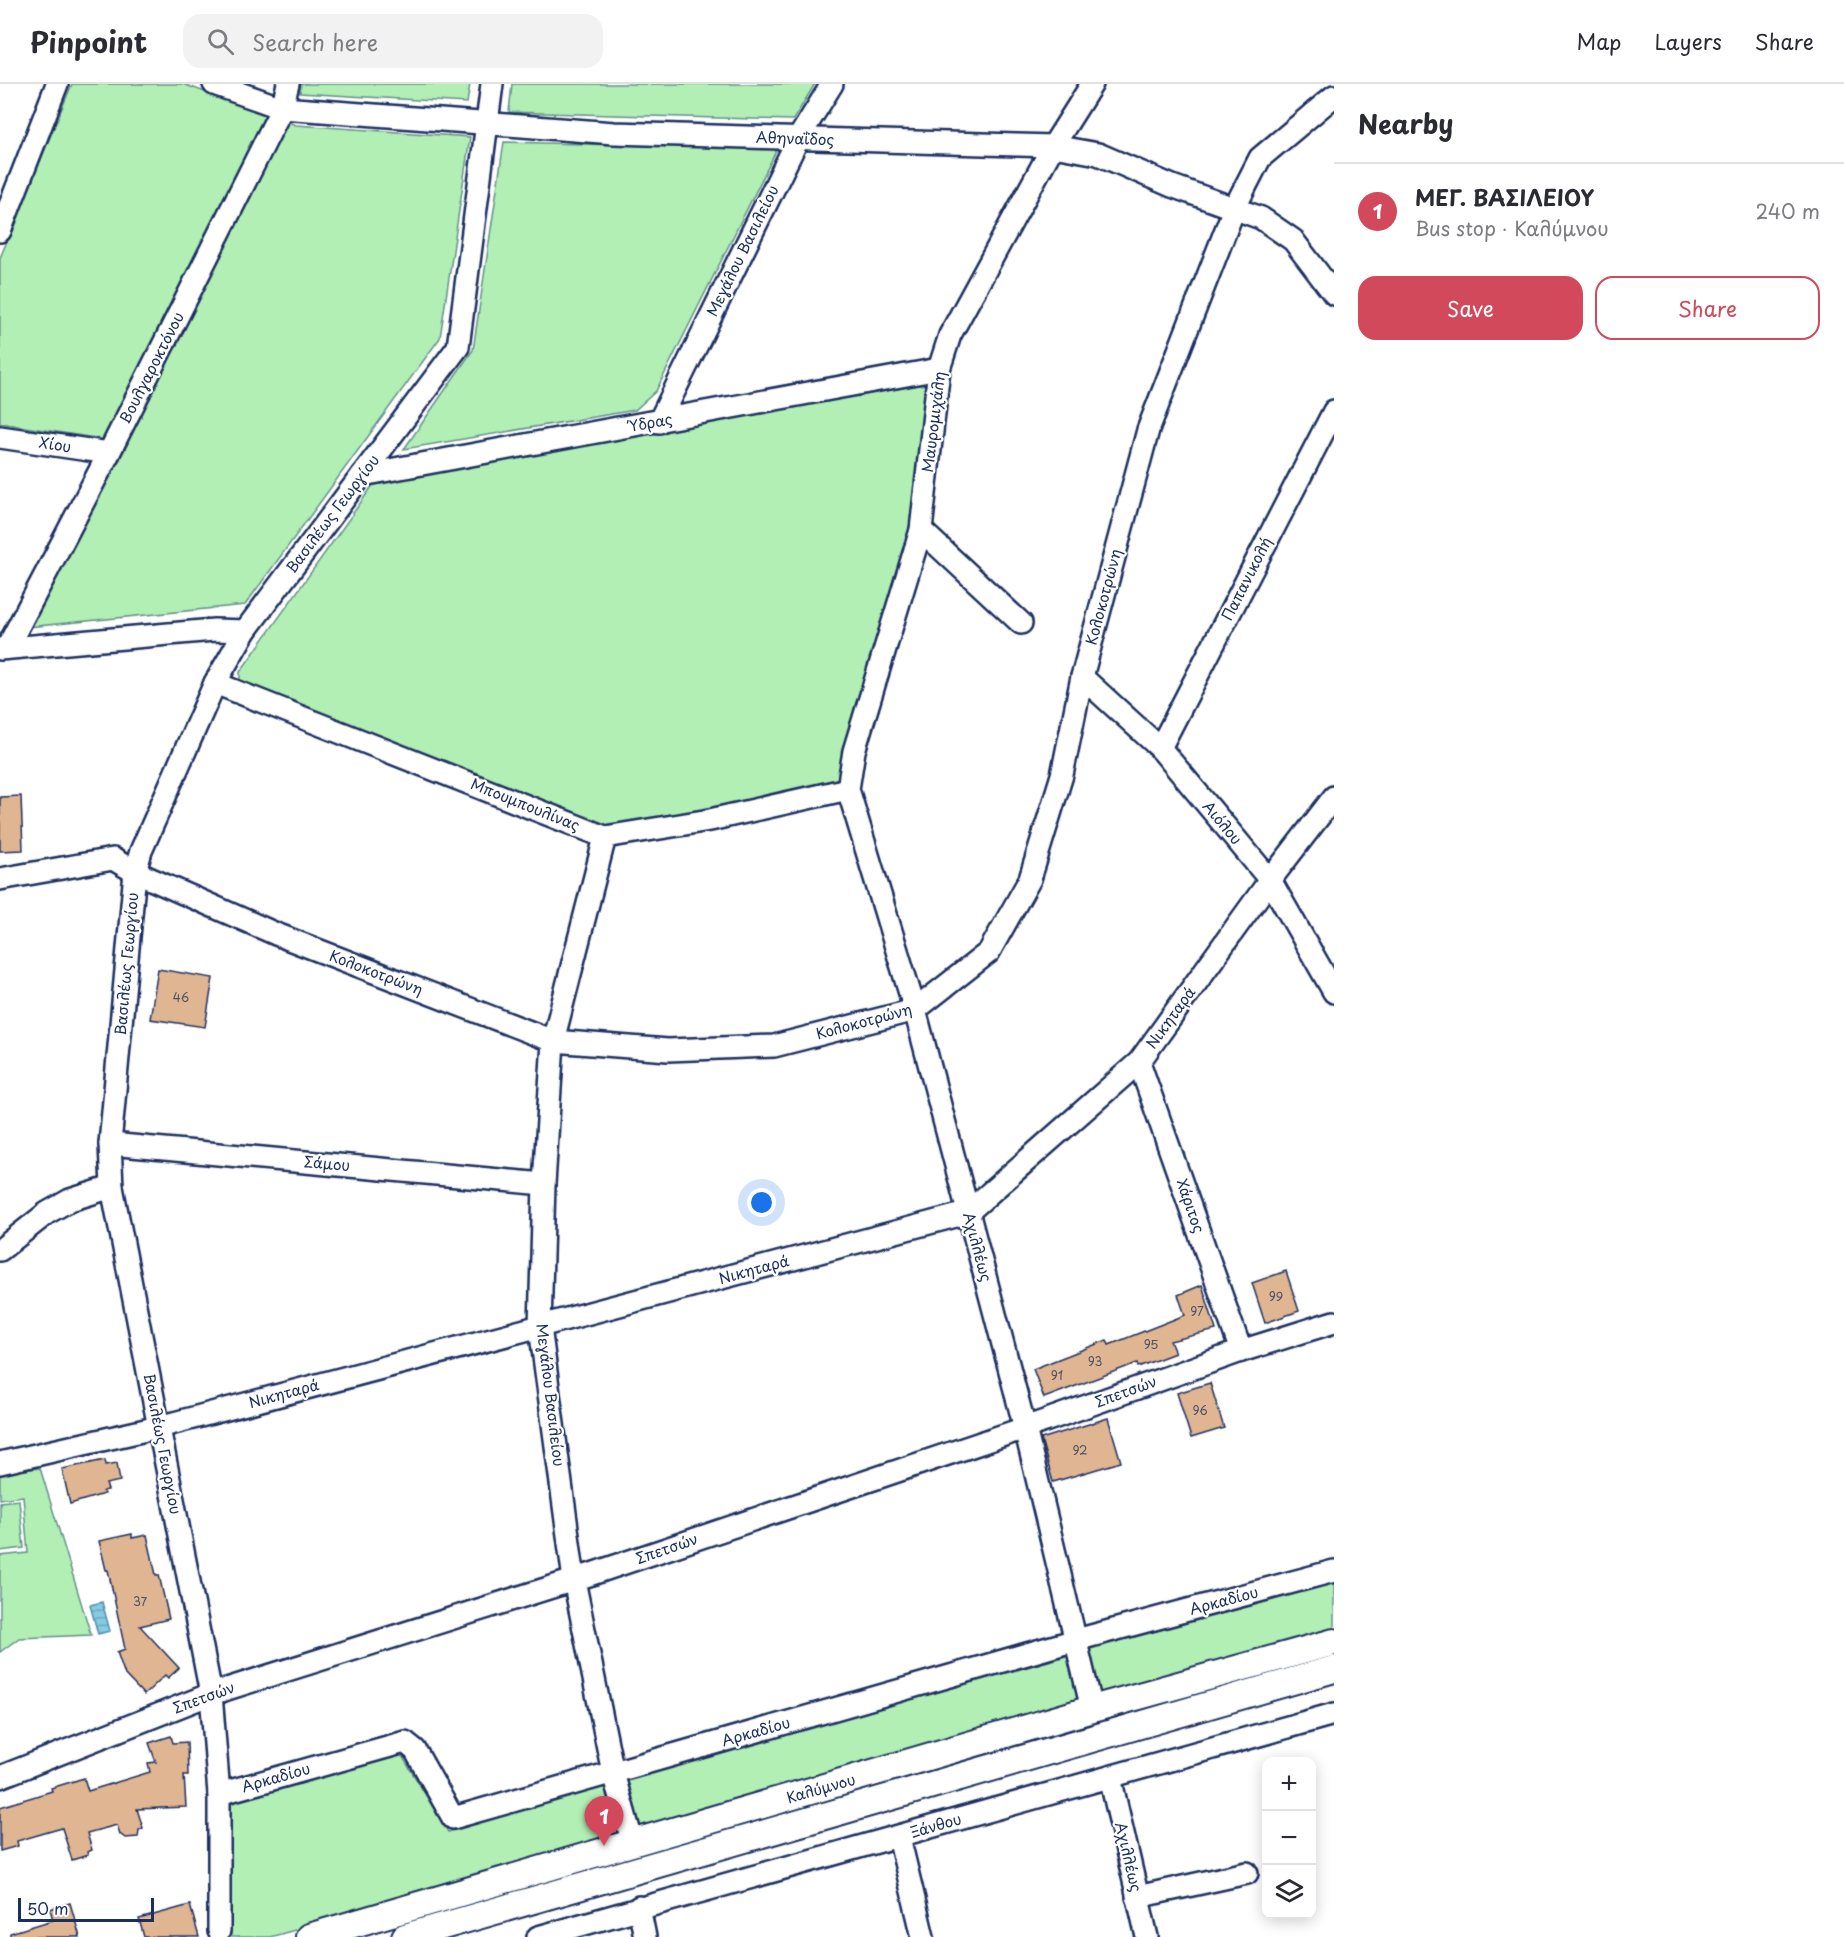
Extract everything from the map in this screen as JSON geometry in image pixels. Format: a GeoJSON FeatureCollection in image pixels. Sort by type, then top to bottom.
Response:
{"type":"FeatureCollection","features":[{"type":"Feature","properties":{"kind":"main road","name":"Καλύμνου"},"geometry":{"type":"LineString","coordinates":[[309,1937],[1092,1709],[1334,1641]]}},
{"type":"Feature","properties":{"kind":"main road","name":"Καλύμνου"},"geometry":{"type":"LineString","coordinates":[[405,1937],[1334,1669]]}},
{"type":"Feature","properties":{"kind":"street"},"geometry":{"type":"LineString","coordinates":[[1,224],[57,84]]}},
{"type":"Feature","properties":{"kind":"street","name":"Αθηναΐδος"},"geometry":{"type":"LineString","coordinates":[[214,84],[282,108],[614,134],[1053,146],[1098,154],[1172,186],[1261,218],[1293,240],[1334,294]]}},
{"type":"Feature","properties":{"kind":"street","name":"Βουλγαροκτόνου"},"geometry":{"type":"LineString","coordinates":[[3,648],[109,453],[282,108],[288,84]]}},
{"type":"Feature","properties":{"kind":"street","name":"Βασιλέως Γεωργίου"},"geometry":{"type":"LineString","coordinates":[[219,1930],[219,1794],[211,1694],[112,1187],[110,1144],[135,872],[141,851],[215,683],[245,631],[458,347],[492,84]]}},
{"type":"Feature","properties":{"kind":"street","name":"Μεγάλου Βασιλείου"},"geometry":{"type":"LineString","coordinates":[[658,422],[798,139],[832,84]]}},
{"type":"Feature","properties":{"kind":"street","name":"Μαυρομιχάλη"},"geometry":{"type":"LineString","coordinates":[[848,789],[854,751],[921,530],[939,369],[950,335],[1053,146],[1092,84]]}},
{"type":"Feature","properties":{"kind":"street","name":"Κολοκοτρώνη"},"geometry":{"type":"LineString","coordinates":[[0,879],[113,859],[135,872],[276,934],[553,1041],[668,1050],[774,1046],[915,1010],[990,952],[1030,879],[1062,776],[1082,677],[1148,430],[1234,209],[1260,158],[1334,96]]}},
{"type":"Feature","properties":{"kind":"street","name":"Ύδρας"},"geometry":{"type":"LineString","coordinates":[[362,475],[939,369]]}},
{"type":"Feature","properties":{"kind":"street","name":"Παπανικολή"},"geometry":{"type":"LineString","coordinates":[[1160,748],[1334,411]]}},
{"type":"Feature","properties":{"kind":"street","name":"Χίου"},"geometry":{"type":"LineString","coordinates":[[0,437],[109,453]]}},
{"type":"Feature","properties":{"kind":"street"},"geometry":{"type":"LineString","coordinates":[[921,530],[1021,623]]}},
{"type":"Feature","properties":{"kind":"street"},"geometry":{"type":"LineString","coordinates":[[3,648],[213,630],[245,631]]}},
{"type":"Feature","properties":{"kind":"street","name":"Αιόλου"},"geometry":{"type":"LineString","coordinates":[[1082,677],[1160,748],[1270,880],[1334,992]]}},
{"type":"Feature","properties":{"kind":"street","name":"Μπουμπουλίνας"},"geometry":{"type":"LineString","coordinates":[[215,683],[605,837]]}},
{"type":"Feature","properties":{"kind":"street"},"geometry":{"type":"LineString","coordinates":[[605,837],[710,820],[848,789]]}},
{"type":"Feature","properties":{"kind":"street","name":"Αχιλλέως"},"geometry":{"type":"LineString","coordinates":[[848,789],[915,1010],[1025,1428],[1092,1709]]}},
{"type":"Feature","properties":{"kind":"street","name":"Νικηταρά"},"geometry":{"type":"LineString","coordinates":[[0,1463],[159,1427],[967,1213],[1139,1062],[1270,880],[1334,796]]}},
{"type":"Feature","properties":{"kind":"street","name":"Μεγάλου Βασιλείου"},"geometry":{"type":"LineString","coordinates":[[605,837],[553,1041],[544,1184],[540,1327],[574,1580],[613,1773],[633,1844]]}},
{"type":"Feature","properties":{"kind":"street","name":"Χάριτος"},"geometry":{"type":"LineString","coordinates":[[1139,1062],[1241,1351]]}},
{"type":"Feature","properties":{"kind":"street","name":"Σάμου"},"geometry":{"type":"LineString","coordinates":[[110,1144],[544,1184]]}},
{"type":"Feature","properties":{"kind":"street"},"geometry":{"type":"LineString","coordinates":[[0,1250],[46,1213],[70,1200],[112,1187]]}},
{"type":"Feature","properties":{"kind":"street","name":"Σπετσών"},"geometry":{"type":"LineString","coordinates":[[0,1777],[211,1694],[574,1580],[1025,1428],[1241,1351],[1334,1322]]}},
{"type":"Feature","properties":{"kind":"street","name":"Αρκαδίου"},"geometry":{"type":"LineString","coordinates":[[219,1794],[405,1742],[415,1750],[453,1818],[1076,1640],[1334,1571]]}},
{"type":"Feature","properties":{"kind":"street","name":"Ξάνθου"},"geometry":{"type":"LineString","coordinates":[[538,1937],[1334,1714]]}},
{"type":"Feature","properties":{"kind":"street","name":"Αχιλλέως"},"geometry":{"type":"LineString","coordinates":[[1110,1777],[1147,1937]]}},
{"type":"Feature","properties":{"kind":"street"},"geometry":{"type":"LineString","coordinates":[[899,1837],[923,1937]]}},
{"type":"Feature","properties":{"kind":"street"},"geometry":{"type":"LineString","coordinates":[[1137,1897],[1247,1873]]}},
{"type":"Feature","properties":{"kind":"street"},"geometry":{"type":"LineString","coordinates":[[639,1907],[645,1937]]}},
{"type":"Feature","properties":{"kind":"green space"},"geometry":{"type":"Polygon","coordinates":[[[72,84],[183,84],[296,125],[470,137],[440,338],[245,605],[27,627],[128,443],[0,423],[0,258],[72,84]]]}},
{"type":"Feature","properties":{"kind":"green space"},"geometry":{"type":"Polygon","coordinates":[[[301,84],[470,84],[467,103],[300,93],[301,84]]]}},
{"type":"Feature","properties":{"kind":"green space"},"geometry":{"type":"Polygon","coordinates":[[[512,84],[815,84],[793,120],[509,112],[512,84]]]}},
{"type":"Feature","properties":{"kind":"green space"},"geometry":{"type":"Polygon","coordinates":[[[504,142],[777,149],[656,391],[635,410],[404,449],[473,350],[504,142]]]}},
{"type":"Feature","properties":{"kind":"green space"},"geometry":{"type":"Polygon","coordinates":[[[930,383],[915,528],[838,779],[813,792],[607,828],[240,683],[240,672],[376,481],[930,383]]]}},
{"type":"Feature","properties":{"kind":"green space"},"geometry":{"type":"Polygon","coordinates":[[[40,1468],[91,1635],[19,1638],[0,1652],[0,1556],[28,1553],[23,1496],[0,1499],[0,1473],[40,1468]]]}},
{"type":"Feature","properties":{"kind":"green space"},"geometry":{"type":"Polygon","coordinates":[[[19,1500],[24,1548],[0,1551],[0,1502],[19,1500]]]}},
{"type":"Feature","properties":{"kind":"green space"},"geometry":{"type":"Polygon","coordinates":[[[1334,1580],[1334,1632],[1101,1701],[1090,1648],[1334,1580]]]}},
{"type":"Feature","properties":{"kind":"green space"},"geometry":{"type":"Polygon","coordinates":[[[1070,1655],[1080,1706],[637,1835],[626,1780],[1070,1655]]]}},
{"type":"Feature","properties":{"kind":"green space"},"geometry":{"type":"Polygon","coordinates":[[[401,1754],[448,1832],[606,1784],[615,1840],[270,1937],[228,1937],[230,1802],[401,1754]]]}},
{"type":"Feature","properties":{"kind":"water"},"geometry":{"type":"Polygon","coordinates":[[[102,1602],[110,1631],[98,1634],[90,1605],[102,1602]]]}},
{"type":"Feature","properties":{"kind":"building"},"geometry":{"type":"Polygon","coordinates":[[[21,796],[23,850],[0,851],[0,797],[21,796]]]}},
{"type":"Feature","properties":{"kind":"building"},"geometry":{"type":"Polygon","coordinates":[[[158,969],[213,978],[205,1027],[150,1019],[158,969]]]}},
{"type":"Feature","properties":{"kind":"building"},"geometry":{"type":"Polygon","coordinates":[[[1286,1271],[1299,1311],[1265,1323],[1252,1283],[1286,1271]]]}},
{"type":"Feature","properties":{"kind":"building"},"geometry":{"type":"Polygon","coordinates":[[[1202,1285],[1216,1330],[1170,1341],[1175,1353],[1138,1367],[1137,1363],[1044,1398],[1033,1369],[1107,1340],[1109,1345],[1185,1315],[1178,1295],[1202,1285]]]}},
{"type":"Feature","properties":{"kind":"building"},"geometry":{"type":"Polygon","coordinates":[[[1210,1383],[1224,1428],[1191,1438],[1177,1393],[1210,1383]]]}},
{"type":"Feature","properties":{"kind":"building"},"geometry":{"type":"Polygon","coordinates":[[[1108,1418],[1121,1462],[1053,1482],[1041,1439],[1108,1418]]]}},
{"type":"Feature","properties":{"kind":"building"},"geometry":{"type":"Polygon","coordinates":[[[105,1460],[106,1465],[117,1463],[120,1481],[106,1484],[108,1490],[103,1491],[104,1494],[70,1504],[62,1469],[105,1460]]]}},
{"type":"Feature","properties":{"kind":"building"},"geometry":{"type":"Polygon","coordinates":[[[132,1534],[132,1538],[147,1535],[169,1619],[140,1626],[179,1668],[168,1678],[165,1675],[144,1695],[125,1675],[117,1652],[125,1649],[108,1570],[106,1570],[99,1541],[132,1534]]]}},
{"type":"Feature","properties":{"kind":"building"},"geometry":{"type":"Polygon","coordinates":[[[171,1736],[173,1743],[187,1742],[188,1775],[184,1775],[186,1807],[137,1809],[143,1828],[139,1830],[138,1837],[125,1838],[120,1834],[117,1825],[87,1833],[92,1850],[87,1852],[88,1855],[72,1860],[62,1828],[17,1841],[18,1846],[0,1851],[0,1807],[52,1791],[51,1788],[84,1778],[88,1791],[150,1772],[148,1763],[156,1762],[149,1743],[171,1736]]]}},
{"type":"Feature","properties":{"kind":"building"},"geometry":{"type":"Polygon","coordinates":[[[70,1903],[80,1937],[10,1937],[10,1933],[53,1920],[50,1909],[70,1903]]]}},
{"type":"Feature","properties":{"kind":"building"},"geometry":{"type":"Polygon","coordinates":[[[190,1905],[199,1937],[144,1937],[139,1919],[190,1905]]]}},
{"type":"Feature","properties":{"kind":"place","name":"ΜΕΓ. ΒΑΣΙΛΕΙΟΥ"},"geometry":{"type":"Point","coordinates":[604,1846]}}]}
